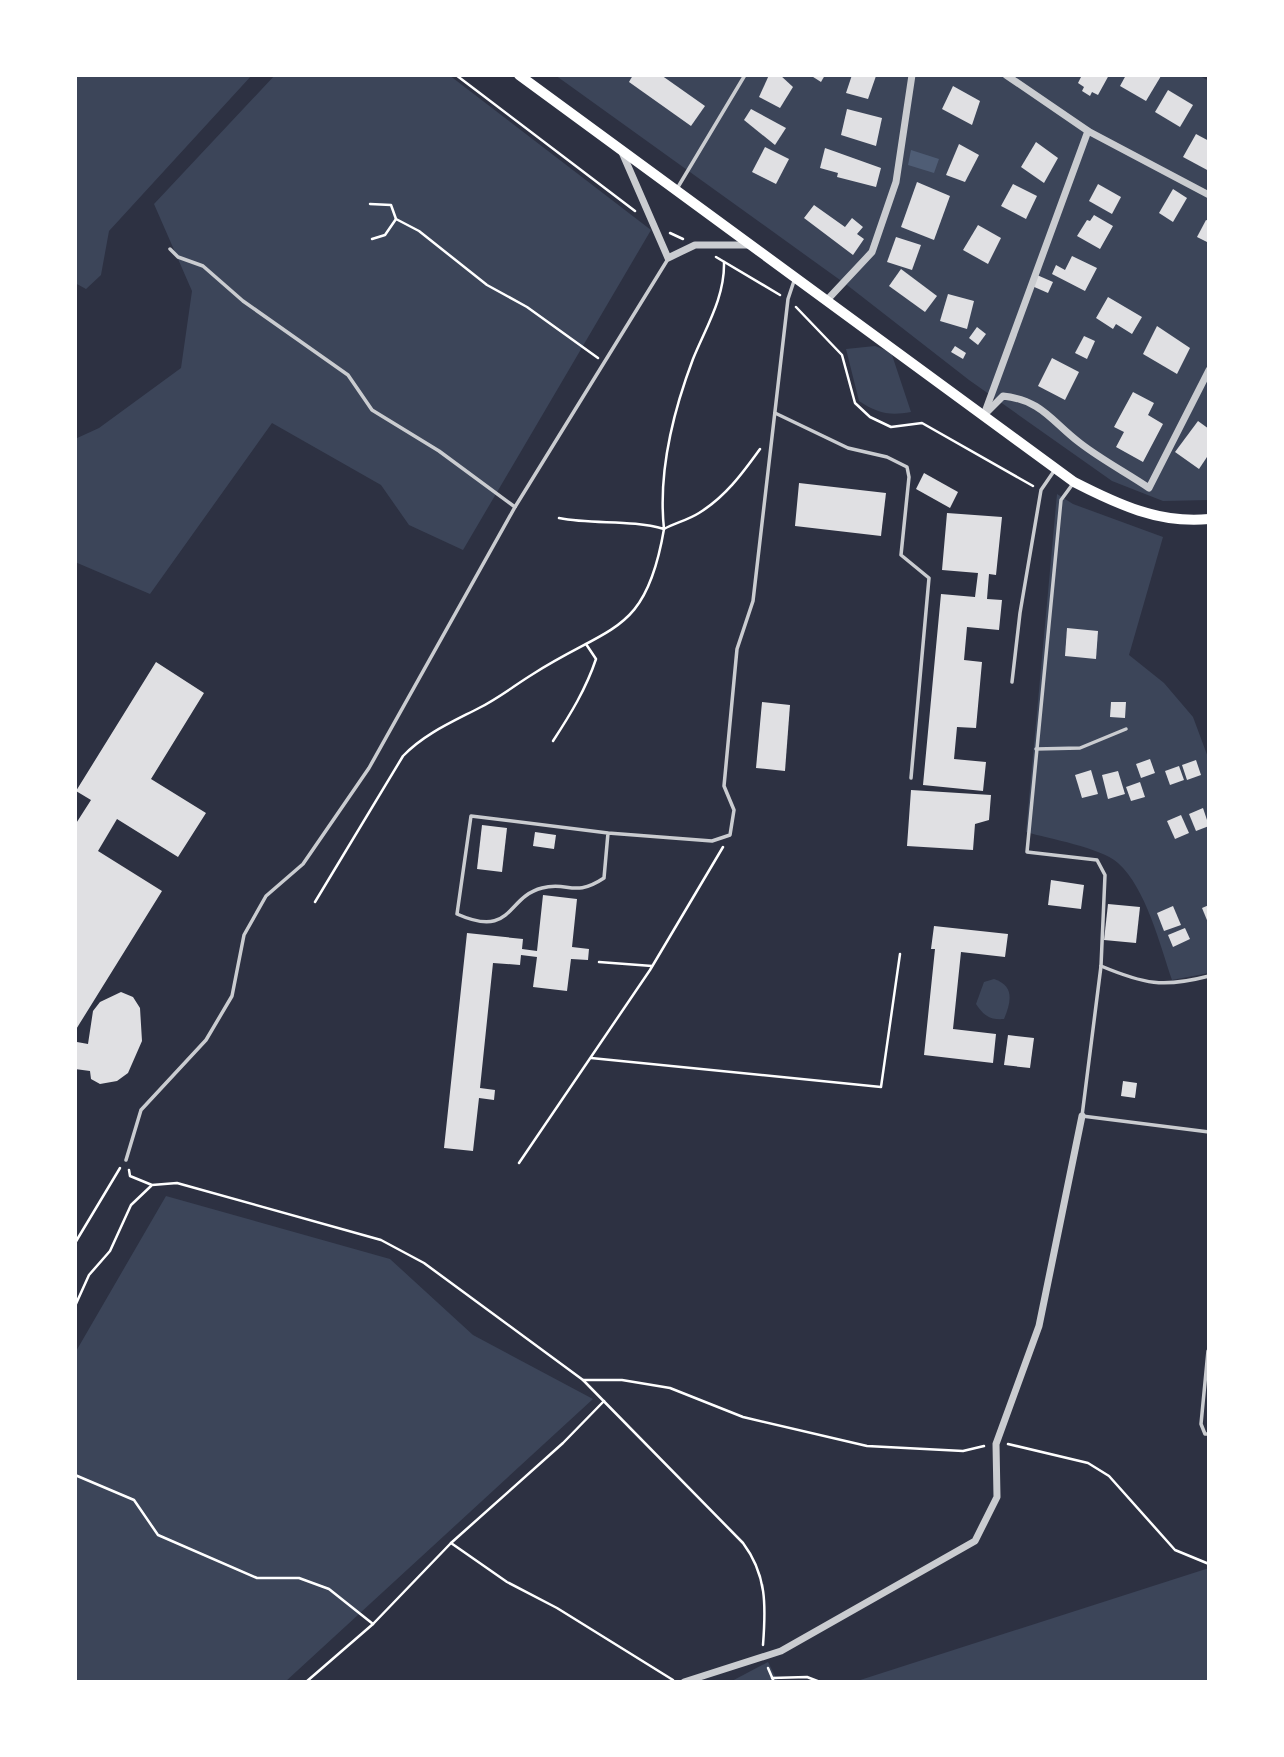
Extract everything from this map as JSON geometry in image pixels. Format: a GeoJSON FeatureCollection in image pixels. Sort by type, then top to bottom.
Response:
{"type":"FeatureCollection","features":[{"type":"Feature","properties":{"kind":"main road"},"geometry":{"type":"LineString","coordinates":[[519,75],[1074,482],[1143,514],[1188,521],[1209,519]]}},
{"type":"Feature","properties":{"kind":"street"},"geometry":{"type":"LineString","coordinates":[[828,299],[873,252],[896,182],[912,75]]}},
{"type":"Feature","properties":{"kind":"street"},"geometry":{"type":"LineString","coordinates":[[1006,75],[1088,131],[1209,195]]}},
{"type":"Feature","properties":{"kind":"street"},"geometry":{"type":"LineString","coordinates":[[983,416],[1088,131]]}},
{"type":"Feature","properties":{"kind":"street"},"geometry":{"type":"LineString","coordinates":[[620,148],[668,258],[695,245],[753,245]]}},
{"type":"Feature","properties":{"kind":"street"},"geometry":{"type":"LineString","coordinates":[[983,416],[1003,396],[1020,398],[1051,415],[1079,443],[1149,488],[1209,370]]}},
{"type":"Feature","properties":{"kind":"street"},"geometry":{"type":"LineString","coordinates":[[684,1682],[781,1651],[975,1541],[998,1497],[996,1444],[1039,1326],[1082,1116]]}},
{"type":"Feature","properties":{"kind":"lane"},"geometry":{"type":"LineString","coordinates":[[677,190],[746,75]]}},
{"type":"Feature","properties":{"kind":"lane"},"geometry":{"type":"LineString","coordinates":[[170,250],[178,257],[203,266],[243,301],[348,375],[372,410],[439,451],[515,507]]}},
{"type":"Feature","properties":{"kind":"lane"},"geometry":{"type":"LineString","coordinates":[[126,1160],[141,1110],[206,1040],[232,996],[244,935],[266,896],[303,864],[369,768],[515,507],[668,258]]}},
{"type":"Feature","properties":{"kind":"lane"},"geometry":{"type":"LineString","coordinates":[[608,833],[604,878],[588,888],[544,887],[530,893],[496,921],[474,921],[457,914],[456,901],[471,816],[608,833],[712,841],[730,835],[734,810],[724,786],[737,649],[753,601],[788,299],[796,276]]}},
{"type":"Feature","properties":{"kind":"lane"},"geometry":{"type":"LineString","coordinates":[[775,413],[848,448],[887,457],[906,467],[909,477],[901,555],[929,578],[911,778]]}},
{"type":"Feature","properties":{"kind":"lane"},"geometry":{"type":"LineString","coordinates":[[1012,682],[1020,613],[1041,490],[1055,469]]}},
{"type":"Feature","properties":{"kind":"lane"},"geometry":{"type":"LineString","coordinates":[[1074,482],[1061,500],[1027,852],[1086,857],[1102,866],[1105,875],[1101,966],[1082,1116],[1209,1132]]}},
{"type":"Feature","properties":{"kind":"lane"},"geometry":{"type":"LineString","coordinates":[[1036,749],[1080,748],[1126,729]]}},
{"type":"Feature","properties":{"kind":"lane"},"geometry":{"type":"LineString","coordinates":[[1101,966],[1138,981],[1179,984],[1209,976]]}},
{"type":"Feature","properties":{"kind":"lane"},"geometry":{"type":"LineString","coordinates":[[1209,1350],[1200,1424],[1205,1434],[1209,1434]]}},
{"type":"Feature","properties":{"kind":"path"},"geometry":{"type":"LineString","coordinates":[[456,75],[652,224],[695,245]]}},
{"type":"Feature","properties":{"kind":"path"},"geometry":{"type":"LineString","coordinates":[[370,204],[391,205],[397,219],[456,257],[487,285],[527,307],[555,326],[566,338],[604,361]]}},
{"type":"Feature","properties":{"kind":"path"},"geometry":{"type":"LineString","coordinates":[[372,239],[386,235],[397,219]]}},
{"type":"Feature","properties":{"kind":"path"},"geometry":{"type":"LineString","coordinates":[[714,256],[788,299],[842,355],[855,403],[870,416],[891,427],[922,423],[976,456],[1041,490]]}},
{"type":"Feature","properties":{"kind":"path"},"geometry":{"type":"LineString","coordinates":[[315,902],[403,756],[416,742],[500,697],[532,674],[620,626],[649,587],[658,563],[664,530],[666,459],[678,400],[719,299],[725,277],[724,262]]}},
{"type":"Feature","properties":{"kind":"path"},"geometry":{"type":"LineString","coordinates":[[559,518],[577,522],[646,524],[664,530],[696,515],[715,502],[734,484],[773,432]]}},
{"type":"Feature","properties":{"kind":"path"},"geometry":{"type":"LineString","coordinates":[[553,741],[574,710],[596,659],[586,644]]}},
{"type":"Feature","properties":{"kind":"path"},"geometry":{"type":"LineString","coordinates":[[519,1163],[652,967],[730,835]]}},
{"type":"Feature","properties":{"kind":"path"},"geometry":{"type":"LineString","coordinates":[[591,1058],[881,1087],[900,954]]}},
{"type":"Feature","properties":{"kind":"path"},"geometry":{"type":"LineString","coordinates":[[598,962],[652,967]]}},
{"type":"Feature","properties":{"kind":"path"},"geometry":{"type":"LineString","coordinates":[[126,1160],[130,1176],[152,1185],[177,1183],[381,1240],[424,1263],[583,1380],[756,1560],[765,1587],[762,1656],[774,1680],[807,1677],[820,1682]]}},
{"type":"Feature","properties":{"kind":"path"},"geometry":{"type":"LineString","coordinates":[[75,1243],[126,1160]]}},
{"type":"Feature","properties":{"kind":"path"},"geometry":{"type":"LineString","coordinates":[[75,1306],[89,1275],[110,1251],[131,1205],[152,1185]]}},
{"type":"Feature","properties":{"kind":"path"},"geometry":{"type":"LineString","coordinates":[[583,1380],[622,1380],[670,1388],[743,1417],[867,1446],[963,1451],[996,1444],[1016,1444],[1088,1464],[1110,1476],[1175,1550],[1209,1564]]}},
{"type":"Feature","properties":{"kind":"path"},"geometry":{"type":"LineString","coordinates":[[306,1682],[373,1624],[451,1543],[563,1444],[604,1401]]}},
{"type":"Feature","properties":{"kind":"path"},"geometry":{"type":"LineString","coordinates":[[75,1475],[134,1500],[158,1535],[257,1578],[299,1578],[329,1589],[373,1624]]}},
{"type":"Feature","properties":{"kind":"path"},"geometry":{"type":"LineString","coordinates":[[451,1543],[507,1582],[557,1608],[660,1675],[676,1682]]}},
{"type":"Feature","properties":{"kind":"shaded area"},"geometry":{"type":"Polygon","coordinates":[[[75,75],[252,75],[109,231],[101,275],[86,289],[75,283],[75,75]]]}},
{"type":"Feature","properties":{"kind":"shaded area"},"geometry":{"type":"Polygon","coordinates":[[[275,75],[449,75],[651,230],[463,550],[409,525],[381,485],[272,423],[150,594],[75,562],[75,439],[99,428],[181,368],[192,291],[154,204],[275,75]]]}},
{"type":"Feature","properties":{"kind":"shaded area"},"geometry":{"type":"Polygon","coordinates":[[[555,75],[1198,75],[1209,81],[1209,500],[1163,501],[1112,481],[969,380],[847,285],[555,75]]]}},
{"type":"Feature","properties":{"kind":"shaded area"},"geometry":{"type":"Polygon","coordinates":[[[911,150],[939,159],[934,173],[908,165],[911,150]]]}},
{"type":"Feature","properties":{"kind":"shaded area"},"geometry":{"type":"Polygon","coordinates":[[[875,346],[891,352],[911,412],[884,412],[859,401],[846,349],[875,346]]]}},
{"type":"Feature","properties":{"kind":"shaded area"},"geometry":{"type":"Polygon","coordinates":[[[1057,494],[1073,504],[1163,537],[1129,655],[1164,683],[1193,717],[1209,760],[1209,973],[1172,980],[1144,902],[1137,887],[1118,863],[1099,852],[1026,832],[1057,494]]]}},
{"type":"Feature","properties":{"kind":"shaded area"},"geometry":{"type":"Polygon","coordinates":[[[994,979],[1008,990],[1008,1007],[1004,1019],[988,1016],[976,1004],[984,982],[994,979]]]}},
{"type":"Feature","properties":{"kind":"shaded area"},"geometry":{"type":"Polygon","coordinates":[[[166,1196],[390,1259],[473,1335],[593,1399],[285,1682],[75,1682],[75,1353],[166,1196]]]}},
{"type":"Feature","properties":{"kind":"shaded area"},"geometry":{"type":"Polygon","coordinates":[[[1209,1568],[1209,1682],[854,1682],[1209,1568]]]}},
{"type":"Feature","properties":{"kind":"shaded area"},"geometry":{"type":"Polygon","coordinates":[[[768,1662],[778,1682],[730,1682],[768,1662]]]}},
{"type":"Feature","properties":{"kind":"building"},"geometry":{"type":"Polygon","coordinates":[[[633,75],[661,75],[705,106],[691,126],[629,82],[633,75]]]}},
{"type":"Feature","properties":{"kind":"building"},"geometry":{"type":"Polygon","coordinates":[[[769,75],[780,75],[793,87],[780,108],[759,97],[769,75]]]}},
{"type":"Feature","properties":{"kind":"building"},"geometry":{"type":"Polygon","coordinates":[[[810,75],[825,75],[821,82],[810,75]]]}},
{"type":"Feature","properties":{"kind":"building"},"geometry":{"type":"Polygon","coordinates":[[[852,75],[876,76],[868,99],[846,93],[852,75]]]}},
{"type":"Feature","properties":{"kind":"building"},"geometry":{"type":"Polygon","coordinates":[[[1082,75],[1109,75],[1098,95],[1092,92],[1090,96],[1082,91],[1084,87],[1078,83],[1082,75]]]}},
{"type":"Feature","properties":{"kind":"building"},"geometry":{"type":"Polygon","coordinates":[[[1126,75],[1161,76],[1146,101],[1120,86],[1126,75]]]}},
{"type":"Feature","properties":{"kind":"building"},"geometry":{"type":"Polygon","coordinates":[[[953,86],[980,101],[972,125],[942,109],[953,86]]]}},
{"type":"Feature","properties":{"kind":"building"},"geometry":{"type":"Polygon","coordinates":[[[1168,90],[1193,105],[1180,127],[1155,112],[1168,90]]]}},
{"type":"Feature","properties":{"kind":"building"},"geometry":{"type":"Polygon","coordinates":[[[751,109],[786,128],[775,145],[744,120],[751,109]]]}},
{"type":"Feature","properties":{"kind":"building"},"geometry":{"type":"Polygon","coordinates":[[[847,109],[882,118],[876,146],[841,135],[847,109]]]}},
{"type":"Feature","properties":{"kind":"building"},"geometry":{"type":"Polygon","coordinates":[[[1196,134],[1209,141],[1209,171],[1183,157],[1196,134]]]}},
{"type":"Feature","properties":{"kind":"building"},"geometry":{"type":"Polygon","coordinates":[[[1036,142],[1058,158],[1044,183],[1021,167],[1036,142]]]}},
{"type":"Feature","properties":{"kind":"building"},"geometry":{"type":"Polygon","coordinates":[[[959,144],[979,155],[965,182],[946,175],[959,144]]]}},
{"type":"Feature","properties":{"kind":"building"},"geometry":{"type":"Polygon","coordinates":[[[765,147],[789,159],[776,184],[752,172],[765,147]]]}},
{"type":"Feature","properties":{"kind":"building"},"geometry":{"type":"Polygon","coordinates":[[[825,148],[881,168],[876,187],[837,177],[838,173],[820,168],[825,148]]]}},
{"type":"Feature","properties":{"kind":"building"},"geometry":{"type":"Polygon","coordinates":[[[917,182],[950,196],[934,240],[901,227],[917,182]]]}},
{"type":"Feature","properties":{"kind":"building"},"geometry":{"type":"Polygon","coordinates":[[[1013,184],[1037,196],[1026,219],[1001,206],[1013,184]]]}},
{"type":"Feature","properties":{"kind":"building"},"geometry":{"type":"Polygon","coordinates":[[[1098,184],[1121,197],[1112,214],[1089,201],[1098,184]]]}},
{"type":"Feature","properties":{"kind":"building"},"geometry":{"type":"Polygon","coordinates":[[[1173,189],[1187,198],[1173,222],[1159,213],[1173,189]]]}},
{"type":"Feature","properties":{"kind":"building"},"geometry":{"type":"Polygon","coordinates":[[[814,205],[845,227],[852,218],[863,227],[857,234],[864,239],[853,255],[804,218],[814,205]]]}},
{"type":"Feature","properties":{"kind":"building"},"geometry":{"type":"Polygon","coordinates":[[[1094,215],[1113,226],[1100,249],[1077,236],[1087,220],[1090,221],[1094,215]]]}},
{"type":"Feature","properties":{"kind":"building"},"geometry":{"type":"Polygon","coordinates":[[[1206,220],[1209,221],[1209,243],[1197,237],[1206,220]]]}},
{"type":"Feature","properties":{"kind":"building"},"geometry":{"type":"Polygon","coordinates":[[[978,225],[1001,238],[988,264],[963,250],[978,225]]]}},
{"type":"Feature","properties":{"kind":"building"},"geometry":{"type":"Polygon","coordinates":[[[896,237],[921,245],[912,270],[887,262],[896,237]]]}},
{"type":"Feature","properties":{"kind":"building"},"geometry":{"type":"Polygon","coordinates":[[[1072,256],[1097,268],[1085,291],[1052,274],[1056,265],[1065,270],[1072,256]]]}},
{"type":"Feature","properties":{"kind":"building"},"geometry":{"type":"Polygon","coordinates":[[[901,269],[937,296],[925,312],[889,286],[901,269]]]}},
{"type":"Feature","properties":{"kind":"building"},"geometry":{"type":"Polygon","coordinates":[[[1037,275],[1053,282],[1048,293],[1032,286],[1037,275]]]}},
{"type":"Feature","properties":{"kind":"building"},"geometry":{"type":"Polygon","coordinates":[[[948,294],[974,301],[967,329],[940,321],[948,294]]]}},
{"type":"Feature","properties":{"kind":"building"},"geometry":{"type":"Polygon","coordinates":[[[1108,297],[1142,317],[1132,334],[1116,324],[1113,329],[1096,318],[1108,297]]]}},
{"type":"Feature","properties":{"kind":"building"},"geometry":{"type":"Polygon","coordinates":[[[1157,326],[1190,348],[1177,374],[1143,354],[1157,326]]]}},
{"type":"Feature","properties":{"kind":"building"},"geometry":{"type":"Polygon","coordinates":[[[977,327],[986,334],[978,345],[969,338],[977,327]]]}},
{"type":"Feature","properties":{"kind":"building"},"geometry":{"type":"Polygon","coordinates":[[[1084,336],[1095,341],[1087,359],[1075,353],[1084,336]]]}},
{"type":"Feature","properties":{"kind":"building"},"geometry":{"type":"Polygon","coordinates":[[[955,346],[966,353],[963,359],[951,352],[955,346]]]}},
{"type":"Feature","properties":{"kind":"building"},"geometry":{"type":"Polygon","coordinates":[[[1052,358],[1079,372],[1065,400],[1038,386],[1052,358]]]}},
{"type":"Feature","properties":{"kind":"building"},"geometry":{"type":"Polygon","coordinates":[[[1133,392],[1154,403],[1148,415],[1163,424],[1143,462],[1116,447],[1124,432],[1114,427],[1133,392]]]}},
{"type":"Feature","properties":{"kind":"building"},"geometry":{"type":"Polygon","coordinates":[[[1198,421],[1209,429],[1209,454],[1199,469],[1175,452],[1198,421]]]}},
{"type":"Feature","properties":{"kind":"building"},"geometry":{"type":"Polygon","coordinates":[[[924,473],[958,492],[950,508],[916,489],[924,473]]]}},
{"type":"Feature","properties":{"kind":"building"},"geometry":{"type":"Polygon","coordinates":[[[799,483],[886,493],[881,536],[795,526],[799,483]]]}},
{"type":"Feature","properties":{"kind":"building"},"geometry":{"type":"Polygon","coordinates":[[[947,513],[1002,517],[996,575],[989,574],[987,599],[1002,600],[999,630],[967,627],[964,660],[982,662],[976,728],[957,727],[954,759],[986,762],[983,791],[923,785],[941,594],[975,597],[978,573],[942,570],[947,513]]]}},
{"type":"Feature","properties":{"kind":"building"},"geometry":{"type":"Polygon","coordinates":[[[1067,628],[1098,631],[1096,659],[1065,656],[1067,628]]]}},
{"type":"Feature","properties":{"kind":"building"},"geometry":{"type":"Polygon","coordinates":[[[156,662],[204,693],[151,779],[206,813],[178,857],[117,819],[98,851],[162,891],[75,1031],[75,825],[91,800],[76,791],[156,662]]]}},
{"type":"Feature","properties":{"kind":"building"},"geometry":{"type":"Polygon","coordinates":[[[762,702],[790,705],[785,771],[756,768],[762,702]]]}},
{"type":"Feature","properties":{"kind":"building"},"geometry":{"type":"Polygon","coordinates":[[[1111,702],[1126,702],[1125,718],[1110,717],[1111,702]]]}},
{"type":"Feature","properties":{"kind":"building"},"geometry":{"type":"Polygon","coordinates":[[[1150,759],[1155,773],[1141,778],[1136,764],[1150,759]]]}},
{"type":"Feature","properties":{"kind":"building"},"geometry":{"type":"Polygon","coordinates":[[[1196,760],[1201,775],[1187,780],[1182,765],[1196,760]]]}},
{"type":"Feature","properties":{"kind":"building"},"geometry":{"type":"Polygon","coordinates":[[[1179,766],[1184,780],[1170,785],[1165,771],[1179,766]]]}},
{"type":"Feature","properties":{"kind":"building"},"geometry":{"type":"Polygon","coordinates":[[[1091,770],[1098,794],[1082,798],[1075,775],[1091,770]]]}},
{"type":"Feature","properties":{"kind":"building"},"geometry":{"type":"Polygon","coordinates":[[[1118,771],[1125,794],[1108,799],[1102,775],[1118,771]]]}},
{"type":"Feature","properties":{"kind":"building"},"geometry":{"type":"Polygon","coordinates":[[[1140,782],[1145,797],[1131,801],[1126,787],[1140,782]]]}},
{"type":"Feature","properties":{"kind":"building"},"geometry":{"type":"Polygon","coordinates":[[[911,790],[991,795],[989,820],[975,824],[973,850],[907,846],[911,790]]]}},
{"type":"Feature","properties":{"kind":"building"},"geometry":{"type":"Polygon","coordinates":[[[1203,808],[1209,826],[1196,831],[1189,814],[1203,808]]]}},
{"type":"Feature","properties":{"kind":"building"},"geometry":{"type":"Polygon","coordinates":[[[1181,815],[1189,833],[1175,839],[1167,821],[1181,815]]]}},
{"type":"Feature","properties":{"kind":"building"},"geometry":{"type":"Polygon","coordinates":[[[482,825],[507,828],[502,872],[477,869],[482,825]]]}},
{"type":"Feature","properties":{"kind":"building"},"geometry":{"type":"Polygon","coordinates":[[[535,832],[556,835],[554,849],[533,846],[535,832]]]}},
{"type":"Feature","properties":{"kind":"building"},"geometry":{"type":"Polygon","coordinates":[[[1051,880],[1084,885],[1081,909],[1048,905],[1051,880]]]}},
{"type":"Feature","properties":{"kind":"building"},"geometry":{"type":"Polygon","coordinates":[[[543,895],[577,899],[572,947],[589,949],[588,960],[571,959],[567,991],[533,987],[537,957],[521,955],[520,965],[493,963],[480,1088],[495,1090],[494,1100],[479,1098],[473,1151],[444,1148],[467,933],[523,939],[522,949],[537,951],[543,895]]]}},
{"type":"Feature","properties":{"kind":"building"},"geometry":{"type":"Polygon","coordinates":[[[1108,904],[1140,907],[1136,943],[1104,940],[1108,904]]]}},
{"type":"Feature","properties":{"kind":"building"},"geometry":{"type":"Polygon","coordinates":[[[1209,905],[1209,925],[1202,908],[1209,905]]]}},
{"type":"Feature","properties":{"kind":"building"},"geometry":{"type":"Polygon","coordinates":[[[1173,906],[1181,925],[1164,931],[1157,913],[1173,906]]]}},
{"type":"Feature","properties":{"kind":"building"},"geometry":{"type":"Polygon","coordinates":[[[934,926],[1008,934],[1005,957],[961,952],[953,1029],[996,1034],[993,1063],[924,1055],[935,949],[931,949],[934,926]]]}},
{"type":"Feature","properties":{"kind":"building"},"geometry":{"type":"Polygon","coordinates":[[[1185,928],[1190,939],[1173,947],[1168,935],[1185,928]]]}},
{"type":"Feature","properties":{"kind":"building"},"geometry":{"type":"Polygon","coordinates":[[[121,992],[133,997],[140,1008],[142,1041],[128,1073],[117,1081],[100,1084],[91,1079],[90,1071],[75,1069],[77,1042],[88,1044],[93,1011],[100,1002],[121,992]]]}},
{"type":"Feature","properties":{"kind":"building"},"geometry":{"type":"Polygon","coordinates":[[[1008,1035],[1034,1038],[1030,1068],[1004,1065],[1008,1035]]]}},
{"type":"Feature","properties":{"kind":"building"},"geometry":{"type":"Polygon","coordinates":[[[1123,1081],[1137,1083],[1135,1098],[1121,1096],[1123,1081]]]}}]}
